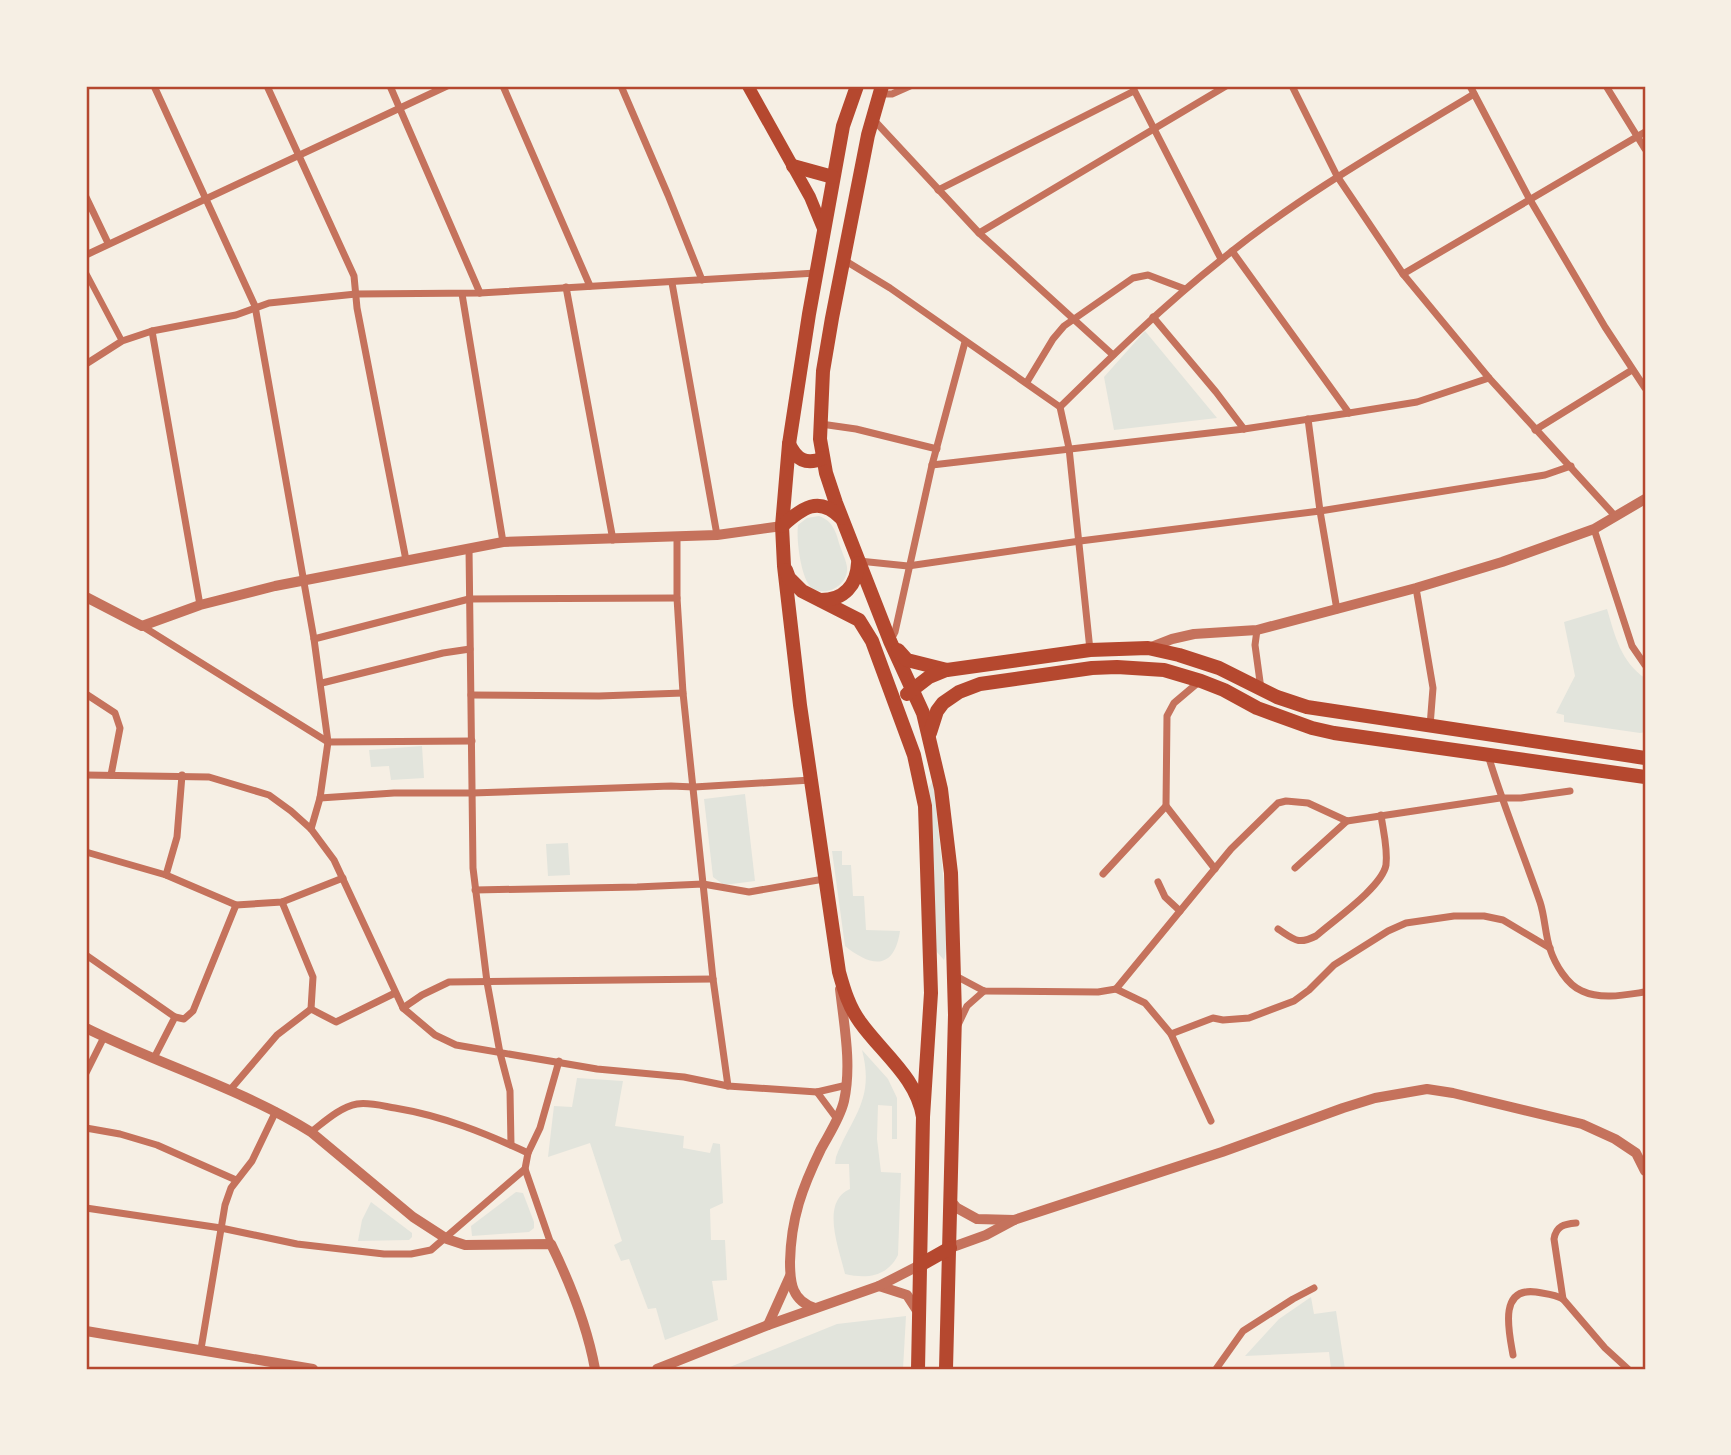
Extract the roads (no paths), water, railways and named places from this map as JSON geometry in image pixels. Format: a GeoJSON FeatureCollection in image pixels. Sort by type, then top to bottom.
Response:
{"type":"FeatureCollection","features":[{"type":"Feature","properties":{"kind":"main road"},"geometry":{"type":"LineString","coordinates":[[748,86],[817,211],[825,232]]}},
{"type":"Feature","properties":{"kind":"main road"},"geometry":{"type":"LineString","coordinates":[[857,86],[843,126],[816,273],[789,444],[782,526],[811,780],[839,972],[848,1004],[861,1024],[911,1084],[922,1107],[923,1117]]}},
{"type":"Feature","properties":{"kind":"main road"},"geometry":{"type":"LineString","coordinates":[[880,90],[843,259],[823,372],[820,424],[823,458],[842,519],[890,641],[923,713],[941,789],[951,873],[954,1035],[946,1369]]}},
{"type":"Feature","properties":{"kind":"main road"},"geometry":{"type":"LineString","coordinates":[[793,166],[834,177]]}},
{"type":"Feature","properties":{"kind":"main road"},"geometry":{"type":"LineString","coordinates":[[789,444],[794,454],[804,461],[816,462],[823,458]]}},
{"type":"Feature","properties":{"kind":"main road"},"geometry":{"type":"LineString","coordinates":[[782,526],[796,514],[815,505],[834,510],[842,519]]}},
{"type":"Feature","properties":{"kind":"main road"},"geometry":{"type":"LineString","coordinates":[[816,600],[839,597],[850,588],[857,574],[858,561]]}},
{"type":"Feature","properties":{"kind":"main road"},"geometry":{"type":"LineString","coordinates":[[785,566],[789,578],[802,591],[859,620],[872,641],[914,754],[925,806],[931,993],[923,1117],[918,1369]]}},
{"type":"Feature","properties":{"kind":"main road"},"geometry":{"type":"LineString","coordinates":[[890,641],[907,660],[947,670]]}},
{"type":"Feature","properties":{"kind":"main road"},"geometry":{"type":"LineString","coordinates":[[899,711],[902,699],[912,688],[947,670],[1090,650],[1147,648],[1179,654],[1219,668],[1262,690],[1307,707],[1645,758]]}},
{"type":"Feature","properties":{"kind":"main road"},"geometry":{"type":"LineString","coordinates":[[1090,650],[1092,668]]}},
{"type":"Feature","properties":{"kind":"main road"},"geometry":{"type":"LineString","coordinates":[[929,738],[937,711],[943,703],[959,692],[980,684],[1092,668],[1149,668],[1201,681],[1257,708],[1312,728],[1645,777]]}},
{"type":"Feature","properties":{"kind":"main road"},"geometry":{"type":"LineString","coordinates":[[920,1265],[950,1248]]}},
{"type":"Feature","properties":{"kind":"street"},"geometry":{"type":"LineString","coordinates":[[154,86],[255,306],[322,683],[328,742],[320,798],[311,830]]}},
{"type":"Feature","properties":{"kind":"street"},"geometry":{"type":"LineString","coordinates":[[267,86],[354,276],[406,560]]}},
{"type":"Feature","properties":{"kind":"street"},"geometry":{"type":"LineString","coordinates":[[390,86],[480,293]]}},
{"type":"Feature","properties":{"kind":"street"},"geometry":{"type":"LineString","coordinates":[[86,255],[447,86]]}},
{"type":"Feature","properties":{"kind":"street"},"geometry":{"type":"LineString","coordinates":[[503,86],[590,286]]}},
{"type":"Feature","properties":{"kind":"street"},"geometry":{"type":"LineString","coordinates":[[621,86],[702,280]]}},
{"type":"Feature","properties":{"kind":"street"},"geometry":{"type":"LineString","coordinates":[[880,90],[892,94],[910,86]]}},
{"type":"Feature","properties":{"kind":"street"},"geometry":{"type":"LineString","coordinates":[[979,233],[1226,86]]}},
{"type":"Feature","properties":{"kind":"street"},"geometry":{"type":"LineString","coordinates":[[1292,86],[1337,176],[1403,274],[1489,378],[1616,517]]}},
{"type":"Feature","properties":{"kind":"street"},"geometry":{"type":"LineString","coordinates":[[1470,86],[1529,198],[1645,388]]}},
{"type":"Feature","properties":{"kind":"street"},"geometry":{"type":"LineString","coordinates":[[1606,86],[1645,149]]}},
{"type":"Feature","properties":{"kind":"street"},"geometry":{"type":"LineString","coordinates":[[938,190],[1133,88],[1221,259]]}},
{"type":"Feature","properties":{"kind":"street"},"geometry":{"type":"LineString","coordinates":[[1060,407],[1153,317],[1221,259],[1337,176],[1474,94]]}},
{"type":"Feature","properties":{"kind":"street"},"geometry":{"type":"LineString","coordinates":[[872,117],[979,233],[1113,355]]}},
{"type":"Feature","properties":{"kind":"street"},"geometry":{"type":"LineString","coordinates":[[1403,274],[1645,132]]}},
{"type":"Feature","properties":{"kind":"street"},"geometry":{"type":"LineString","coordinates":[[86,197],[108,243]]}},
{"type":"Feature","properties":{"kind":"street"},"geometry":{"type":"LineString","coordinates":[[1232,251],[1349,413]]}},
{"type":"Feature","properties":{"kind":"street"},"geometry":{"type":"LineString","coordinates":[[843,259],[890,288],[1060,407],[1069,448],[1090,650]]}},
{"type":"Feature","properties":{"kind":"street"},"geometry":{"type":"LineString","coordinates":[[86,273],[122,341]]}},
{"type":"Feature","properties":{"kind":"street"},"geometry":{"type":"LineString","coordinates":[[86,364],[122,341],[152,331],[236,315],[255,306],[356,294],[462,294],[816,273]]}},
{"type":"Feature","properties":{"kind":"street"},"geometry":{"type":"LineString","coordinates":[[1027,382],[1053,339],[1073,318],[1133,278],[1148,275],[1185,289]]}},
{"type":"Feature","properties":{"kind":"street"},"geometry":{"type":"LineString","coordinates":[[672,282],[717,535]]}},
{"type":"Feature","properties":{"kind":"street"},"geometry":{"type":"LineString","coordinates":[[566,287],[613,540]]}},
{"type":"Feature","properties":{"kind":"street"},"geometry":{"type":"LineString","coordinates":[[462,294],[503,542]]}},
{"type":"Feature","properties":{"kind":"street"},"geometry":{"type":"LineString","coordinates":[[1153,317],[1244,429]]}},
{"type":"Feature","properties":{"kind":"street"},"geometry":{"type":"LineString","coordinates":[[152,331],[200,606]]}},
{"type":"Feature","properties":{"kind":"street"},"geometry":{"type":"LineString","coordinates":[[890,641],[895,632],[932,465],[965,342]]}},
{"type":"Feature","properties":{"kind":"street"},"geometry":{"type":"LineString","coordinates":[[1535,430],[1632,370]]}},
{"type":"Feature","properties":{"kind":"street"},"geometry":{"type":"LineString","coordinates":[[932,465],[1244,429],[1349,413],[1416,402],[1489,378]]}},
{"type":"Feature","properties":{"kind":"street"},"geometry":{"type":"LineString","coordinates":[[1308,419],[1337,610]]}},
{"type":"Feature","properties":{"kind":"street"},"geometry":{"type":"LineString","coordinates":[[820,424],[856,429],[937,449]]}},
{"type":"Feature","properties":{"kind":"street"},"geometry":{"type":"LineString","coordinates":[[858,561],[908,566],[1320,511],[1545,475],[1571,466]]}},
{"type":"Feature","properties":{"kind":"street"},"geometry":{"type":"LineString","coordinates":[[1147,648],[1194,634],[1257,630],[1416,588],[1502,562],[1594,529],[1645,499]]}},
{"type":"Feature","properties":{"kind":"street"},"geometry":{"type":"LineString","coordinates":[[142,626],[200,606],[304,581],[503,542],[717,535],[782,526]]}},
{"type":"Feature","properties":{"kind":"street"},"geometry":{"type":"LineString","coordinates":[[1594,529],[1632,646],[1645,665]]}},
{"type":"Feature","properties":{"kind":"street"},"geometry":{"type":"LineString","coordinates":[[677,536],[677,598],[683,693],[713,979],[728,1086]]}},
{"type":"Feature","properties":{"kind":"street"},"geometry":{"type":"LineString","coordinates":[[469,548],[475,890],[487,982],[510,1091],[511,1145]]}},
{"type":"Feature","properties":{"kind":"street"},"geometry":{"type":"LineString","coordinates":[[1416,588],[1433,688],[1430,726]]}},
{"type":"Feature","properties":{"kind":"street"},"geometry":{"type":"LineString","coordinates":[[86,597],[142,626],[328,742],[472,741]]}},
{"type":"Feature","properties":{"kind":"street"},"geometry":{"type":"LineString","coordinates":[[314,639],[469,599],[677,598]]}},
{"type":"Feature","properties":{"kind":"street"},"geometry":{"type":"LineString","coordinates":[[1257,630],[1255,645],[1262,690]]}},
{"type":"Feature","properties":{"kind":"street"},"geometry":{"type":"LineString","coordinates":[[322,683],[443,653],[470,649]]}},
{"type":"Feature","properties":{"kind":"street"},"geometry":{"type":"LineString","coordinates":[[1201,681],[1174,703],[1167,716],[1166,806],[1215,869]]}},
{"type":"Feature","properties":{"kind":"street"},"geometry":{"type":"LineString","coordinates":[[471,695],[599,696],[683,693]]}},
{"type":"Feature","properties":{"kind":"street"},"geometry":{"type":"LineString","coordinates":[[86,694],[114,713],[120,727],[110,775]]}},
{"type":"Feature","properties":{"kind":"street"},"geometry":{"type":"LineString","coordinates":[[1488,755],[1500,798],[1540,904],[1550,948],[1563,975],[1581,991],[1618,996],[1645,992]]}},
{"type":"Feature","properties":{"kind":"street"},"geometry":{"type":"LineString","coordinates":[[86,775],[209,777],[269,795],[311,830],[334,860],[403,1008],[435,1035],[456,1045],[597,1069],[684,1077],[728,1086],[817,1092],[847,1085]]}},
{"type":"Feature","properties":{"kind":"street"},"geometry":{"type":"LineString","coordinates":[[166,875],[177,838],[182,775]]}},
{"type":"Feature","properties":{"kind":"street"},"geometry":{"type":"LineString","coordinates":[[320,798],[394,793],[694,787],[811,780]]}},
{"type":"Feature","properties":{"kind":"street"},"geometry":{"type":"LineString","coordinates":[[1295,868],[1347,821],[1381,814],[1570,791]]}},
{"type":"Feature","properties":{"kind":"street"},"geometry":{"type":"LineString","coordinates":[[1116,989],[1246,831],[1278,803],[1308,803],[1347,821]]}},
{"type":"Feature","properties":{"kind":"street"},"geometry":{"type":"LineString","coordinates":[[1103,874],[1166,806]]}},
{"type":"Feature","properties":{"kind":"street"},"geometry":{"type":"LineString","coordinates":[[1278,929],[1296,941],[1304,942],[1317,936],[1378,882],[1386,867],[1381,814]]}},
{"type":"Feature","properties":{"kind":"street"},"geometry":{"type":"LineString","coordinates":[[86,852],[166,875],[236,905],[282,901],[343,878]]}},
{"type":"Feature","properties":{"kind":"street"},"geometry":{"type":"LineString","coordinates":[[475,890],[703,884],[749,891],[824,879]]}},
{"type":"Feature","properties":{"kind":"street"},"geometry":{"type":"LineString","coordinates":[[1158,882],[1165,897],[1180,911]]}},
{"type":"Feature","properties":{"kind":"street"},"geometry":{"type":"LineString","coordinates":[[230,1090],[277,1035],[311,1009],[313,977],[282,901]]}},
{"type":"Feature","properties":{"kind":"street"},"geometry":{"type":"LineString","coordinates":[[86,955],[175,1017],[184,1019],[193,1011],[236,905]]}},
{"type":"Feature","properties":{"kind":"street"},"geometry":{"type":"LineString","coordinates":[[1171,1034],[1213,1018],[1249,1018],[1294,1001],[1334,965],[1388,931],[1406,923],[1454,916],[1484,916],[1503,920],[1550,948]]}},
{"type":"Feature","properties":{"kind":"street"},"geometry":{"type":"LineString","coordinates":[[815,1308],[806,1306],[794,1292],[790,1276],[791,1237],[798,1201],[843,1104],[847,1085],[848,1068],[839,972]]}},
{"type":"Feature","properties":{"kind":"street"},"geometry":{"type":"LineString","coordinates":[[953,975],[984,991],[1098,992],[1116,989],[1145,1003],[1171,1034],[1210,1121]]}},
{"type":"Feature","properties":{"kind":"street"},"geometry":{"type":"LineString","coordinates":[[403,1008],[449,982],[713,979]]}},
{"type":"Feature","properties":{"kind":"street"},"geometry":{"type":"LineString","coordinates":[[954,1035],[967,1006],[984,991]]}},
{"type":"Feature","properties":{"kind":"street"},"geometry":{"type":"LineString","coordinates":[[311,1009],[336,1022],[395,993]]}},
{"type":"Feature","properties":{"kind":"street"},"geometry":{"type":"LineString","coordinates":[[154,1058],[175,1017]]}},
{"type":"Feature","properties":{"kind":"street"},"geometry":{"type":"LineString","coordinates":[[86,1028],[276,1111],[311,1132],[414,1217],[447,1238],[465,1245],[551,1244]]}},
{"type":"Feature","properties":{"kind":"street"},"geometry":{"type":"LineString","coordinates":[[86,1073],[104,1037]]}},
{"type":"Feature","properties":{"kind":"street"},"geometry":{"type":"LineString","coordinates":[[559,1061],[540,1129],[528,1153],[525,1169],[551,1244],[572,1287],[590,1340],[596,1369]]}},
{"type":"Feature","properties":{"kind":"street"},"geometry":{"type":"LineString","coordinates":[[950,1248],[986,1236],[1014,1220],[1222,1152],[1343,1108],[1410,1090],[1427,1089],[1453,1093],[1582,1124],[1641,1152],[1645,1171]]}},
{"type":"Feature","properties":{"kind":"street"},"geometry":{"type":"LineString","coordinates":[[817,1092],[836,1119]]}},
{"type":"Feature","properties":{"kind":"street"},"geometry":{"type":"LineString","coordinates":[[311,1132],[336,1113],[356,1104],[375,1105],[431,1114],[480,1131],[528,1153]]}},
{"type":"Feature","properties":{"kind":"street"},"geometry":{"type":"LineString","coordinates":[[201,1349],[230,1188],[252,1161],[276,1111]]}},
{"type":"Feature","properties":{"kind":"street"},"geometry":{"type":"LineString","coordinates":[[86,1128],[157,1145],[236,1180]]}},
{"type":"Feature","properties":{"kind":"street"},"geometry":{"type":"LineString","coordinates":[[86,1208],[221,1228],[297,1244],[384,1254],[411,1254],[431,1250],[525,1169]]}},
{"type":"Feature","properties":{"kind":"street"},"geometry":{"type":"LineString","coordinates":[[950,1200],[957,1208],[977,1219],[1014,1220]]}},
{"type":"Feature","properties":{"kind":"street"},"geometry":{"type":"LineString","coordinates":[[1563,1299],[1555,1232],[1560,1226],[1576,1223]]}},
{"type":"Feature","properties":{"kind":"street"},"geometry":{"type":"LineString","coordinates":[[657,1369],[768,1325],[879,1286],[920,1265]]}},
{"type":"Feature","properties":{"kind":"street"},"geometry":{"type":"LineString","coordinates":[[768,1325],[790,1276]]}},
{"type":"Feature","properties":{"kind":"street"},"geometry":{"type":"LineString","coordinates":[[879,1286],[907,1295],[918,1314]]}},
{"type":"Feature","properties":{"kind":"street"},"geometry":{"type":"LineString","coordinates":[[1216,1369],[1243,1331],[1314,1288]]}},
{"type":"Feature","properties":{"kind":"street"},"geometry":{"type":"LineString","coordinates":[[1513,1355],[1508,1330],[1511,1301],[1528,1291],[1553,1294],[1563,1299],[1605,1348],[1628,1369]]}},
{"type":"Feature","properties":{"kind":"street"},"geometry":{"type":"LineString","coordinates":[[86,1331],[313,1369]]}}]}
